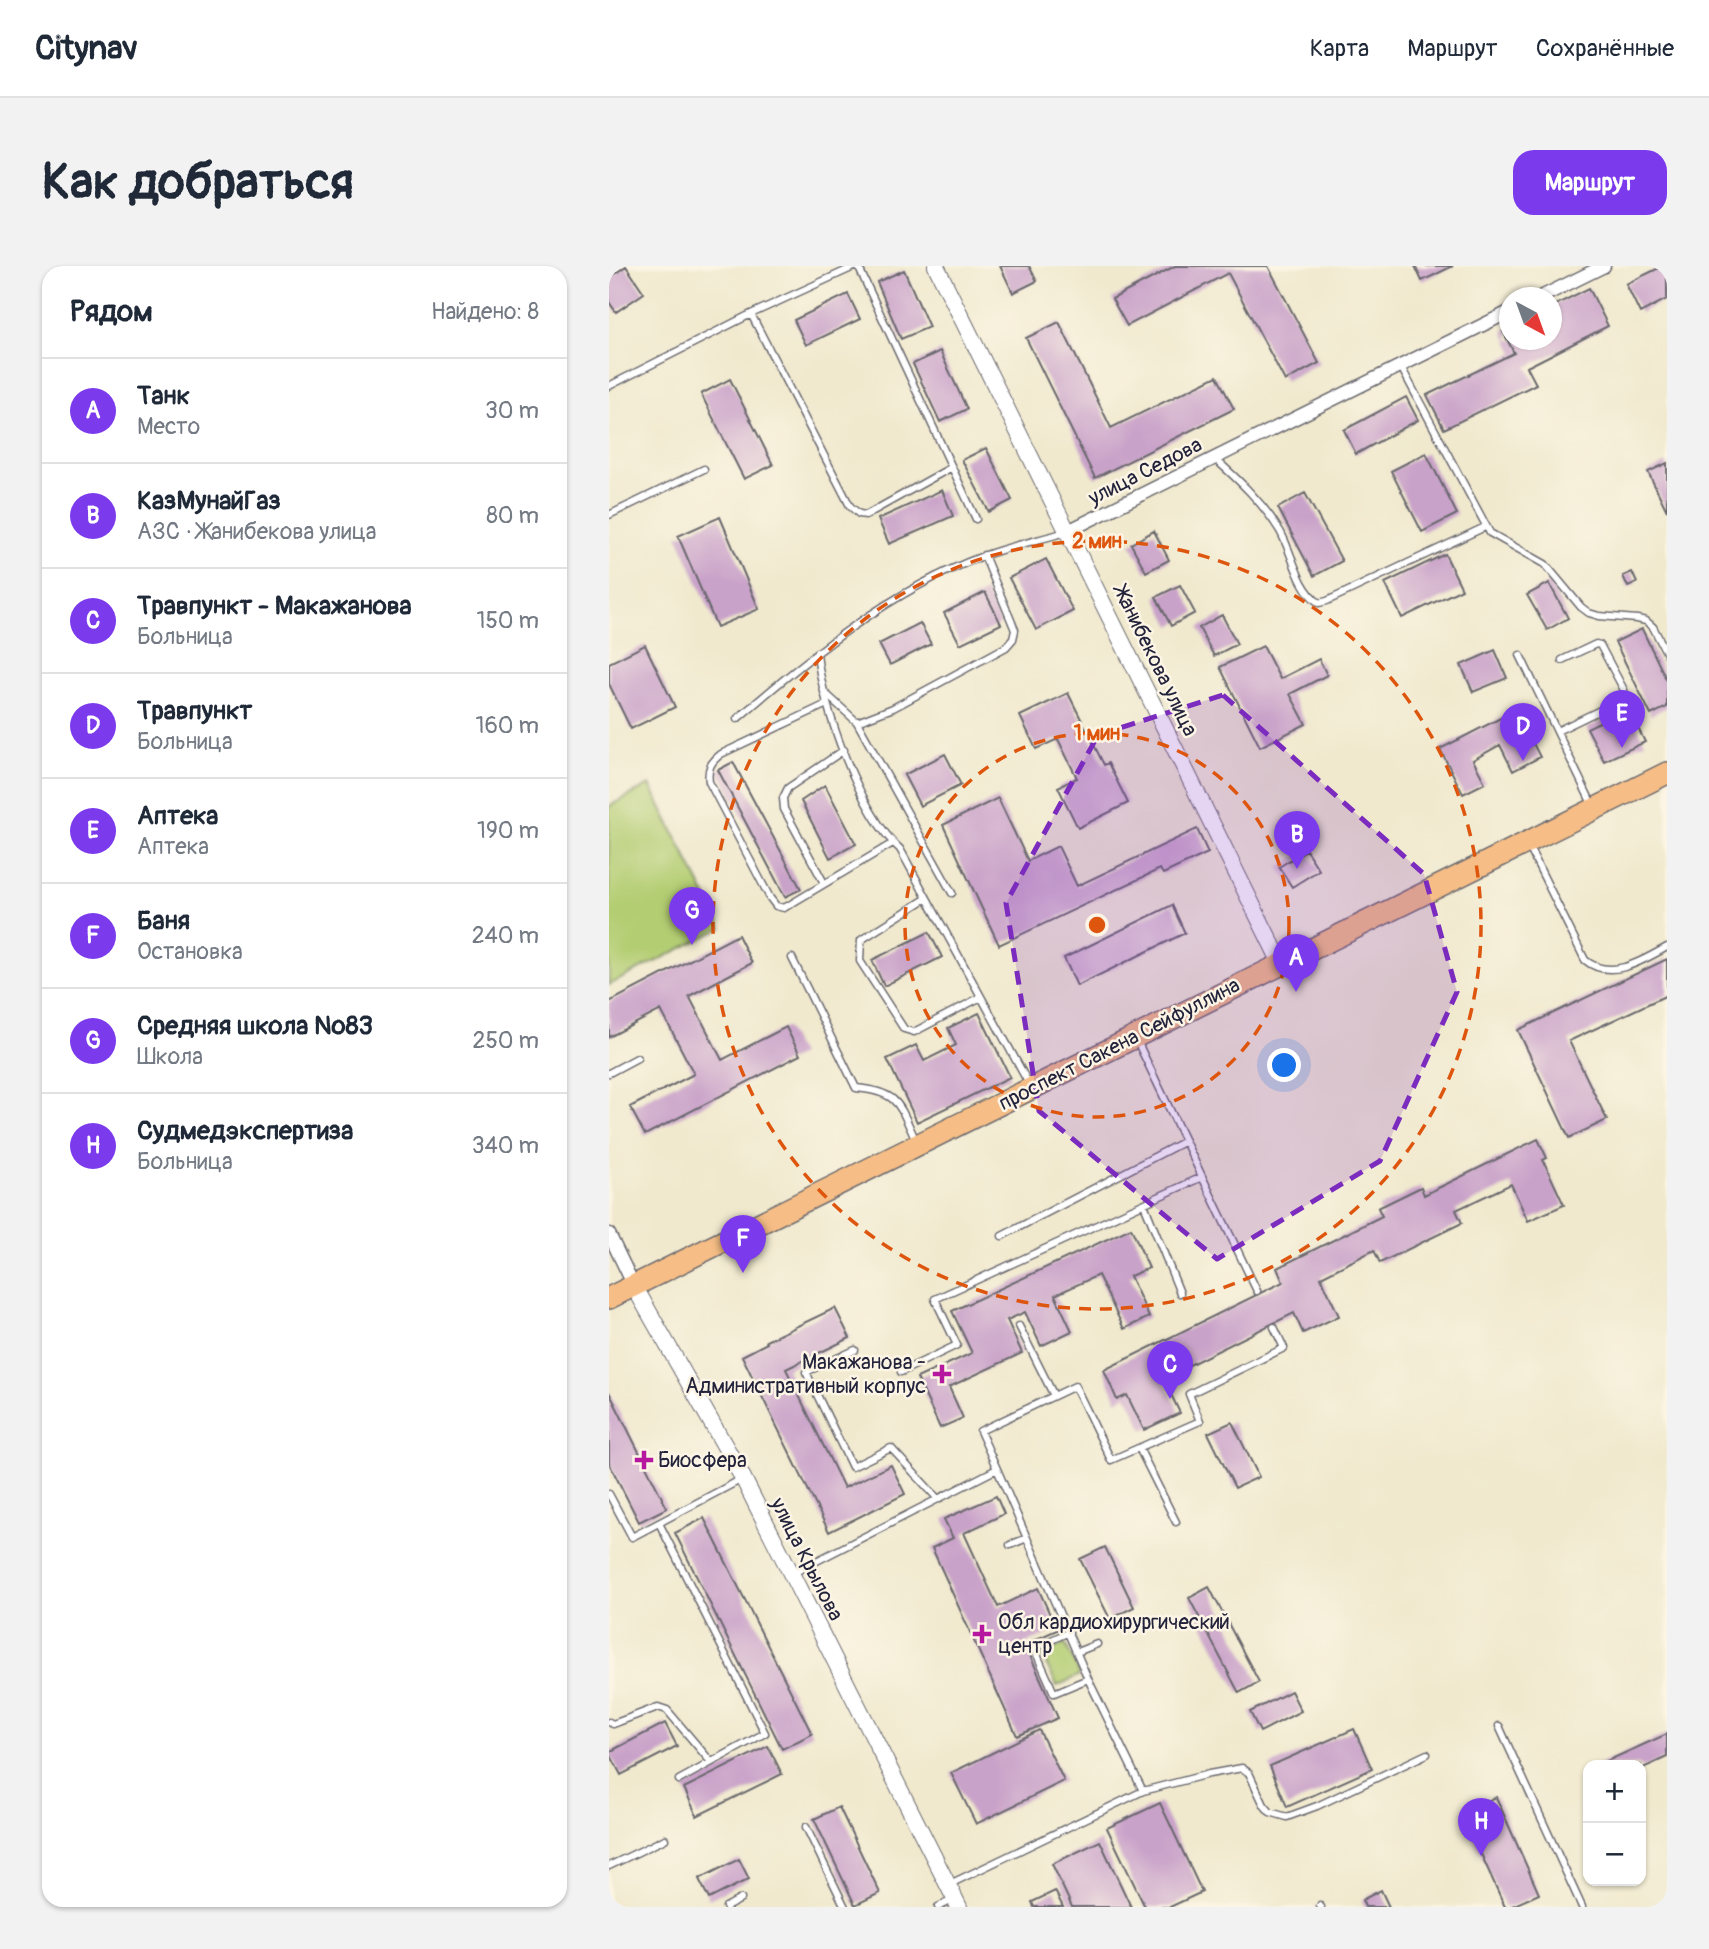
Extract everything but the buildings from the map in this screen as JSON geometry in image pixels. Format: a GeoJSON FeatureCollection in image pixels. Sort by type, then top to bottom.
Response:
{"type":"FeatureCollection","features":[{"type":"Feature","properties":{"kind":"main road","name":"проспект Сакена Сейфуллина"},"geometry":{"type":"LineString","coordinates":[[609,1298],[1667,773]]}},
{"type":"Feature","properties":{"kind":"street","name":"Жанибекова улица"},"geometry":{"type":"LineString","coordinates":[[936,266],[1281,963]]}},
{"type":"Feature","properties":{"kind":"street"},"geometry":{"type":"LineString","coordinates":[[1561,287],[1604,266]]}},
{"type":"Feature","properties":{"kind":"street","name":"улица Седова"},"geometry":{"type":"LineString","coordinates":[[1068,531],[1499,317]]}},
{"type":"Feature","properties":{"kind":"street","name":"улица Крылова"},"geometry":{"type":"LineString","coordinates":[[609,1234],[634,1286],[743,1478],[954,1897]]}},
{"type":"Feature","properties":{"kind":"lane"},"geometry":{"type":"LineString","coordinates":[[609,386],[751,314],[857,266],[976,519]]}},
{"type":"Feature","properties":{"kind":"lane"},"geometry":{"type":"LineString","coordinates":[[751,314],[850,506],[859,514],[866,515],[952,467]]}},
{"type":"Feature","properties":{"kind":"lane"},"geometry":{"type":"LineString","coordinates":[[1400,365],[1490,533],[1545,564],[1589,613],[1599,617],[1646,621],[1653,627],[1667,654]]}},
{"type":"Feature","properties":{"kind":"lane"},"geometry":{"type":"LineString","coordinates":[[1214,458],[1245,486],[1280,531],[1305,589],[1319,603],[1485,527]]}},
{"type":"Feature","properties":{"kind":"lane"},"geometry":{"type":"LineString","coordinates":[[609,515],[704,469]]}},
{"type":"Feature","properties":{"kind":"lane","name":"улица Седова"},"geometry":{"type":"LineString","coordinates":[[737,719],[817,652],[880,609],[935,577],[984,555],[1068,531]]}},
{"type":"Feature","properties":{"kind":"lane"},"geometry":{"type":"LineString","coordinates":[[857,722],[905,702],[1006,647],[1013,639],[1015,630],[984,555]]}},
{"type":"Feature","properties":{"kind":"lane"},"geometry":{"type":"LineString","coordinates":[[1557,730],[1625,696],[1625,690],[1600,645],[1596,644],[1562,660]]}},
{"type":"Feature","properties":{"kind":"lane"},"geometry":{"type":"LineString","coordinates":[[817,652],[827,704],[843,750],[864,797],[885,836],[900,849],[1031,1088]]}},
{"type":"Feature","properties":{"kind":"lane"},"geometry":{"type":"LineString","coordinates":[[1520,654],[1594,808]]}},
{"type":"Feature","properties":{"kind":"lane"},"geometry":{"type":"LineString","coordinates":[[823,691],[857,722],[952,893]]}},
{"type":"Feature","properties":{"kind":"lane"},"geometry":{"type":"LineString","coordinates":[[827,704],[721,754],[707,771],[709,782],[776,906],[784,908],[893,843]]}},
{"type":"Feature","properties":{"kind":"lane"},"geometry":{"type":"LineString","coordinates":[[824,883],[784,809],[783,799],[787,788],[843,750]]}},
{"type":"Feature","properties":{"kind":"lane"},"geometry":{"type":"LineString","coordinates":[[1527,842],[1585,960],[1594,967],[1616,970],[1667,947]]}},
{"type":"Feature","properties":{"kind":"lane"},"geometry":{"type":"LineString","coordinates":[[927,898],[861,940],[860,961],[897,1020],[904,1029],[914,1032],[981,997]]}},
{"type":"Feature","properties":{"kind":"lane"},"geometry":{"type":"LineString","coordinates":[[792,958],[856,1088],[877,1090],[896,1099],[918,1144]]}},
{"type":"Feature","properties":{"kind":"lane"},"geometry":{"type":"LineString","coordinates":[[1135,1036],[1257,1291]]}},
{"type":"Feature","properties":{"kind":"lane"},"geometry":{"type":"LineString","coordinates":[[609,1073],[637,1058]]}},
{"type":"Feature","properties":{"kind":"lane"},"geometry":{"type":"LineString","coordinates":[[1002,1236],[1185,1141]]}},
{"type":"Feature","properties":{"kind":"lane"},"geometry":{"type":"LineString","coordinates":[[901,1372],[957,1345],[935,1299],[1202,1177]]}},
{"type":"Feature","properties":{"kind":"lane"},"geometry":{"type":"LineString","coordinates":[[1144,1204],[1180,1293]]}},
{"type":"Feature","properties":{"kind":"lane"},"geometry":{"type":"LineString","coordinates":[[1019,1326],[1053,1396]]}},
{"type":"Feature","properties":{"kind":"lane"},"geometry":{"type":"LineString","coordinates":[[1143,1791],[1088,1679],[979,1431],[1075,1386],[1111,1460],[1200,1421],[1189,1394],[1284,1348],[1274,1327]]}},
{"type":"Feature","properties":{"kind":"lane"},"geometry":{"type":"LineString","coordinates":[[855,1350],[806,1372],[852,1467],[891,1448],[938,1499]]}},
{"type":"Feature","properties":{"kind":"lane"},"geometry":{"type":"LineString","coordinates":[[1139,1448],[1175,1522]]}},
{"type":"Feature","properties":{"kind":"lane"},"geometry":{"type":"LineString","coordinates":[[791,1573],[997,1469]]}},
{"type":"Feature","properties":{"kind":"lane"},"geometry":{"type":"LineString","coordinates":[[609,1494],[632,1537],[743,1478]]}},
{"type":"Feature","properties":{"kind":"lane"},"geometry":{"type":"LineString","coordinates":[[659,1523],[765,1733],[679,1780]]}},
{"type":"Feature","properties":{"kind":"lane"},"geometry":{"type":"LineString","coordinates":[[1010,1545],[1027,1538]]}},
{"type":"Feature","properties":{"kind":"lane"},"geometry":{"type":"LineString","coordinates":[[1069,1632],[1034,1648],[1054,1693],[1088,1679]]}},
{"type":"Feature","properties":{"kind":"lane"},"geometry":{"type":"LineString","coordinates":[[1077,1652],[1097,1644]]}},
{"type":"Feature","properties":{"kind":"lane"},"geometry":{"type":"LineString","coordinates":[[609,1722],[613,1724],[658,1707],[667,1710],[711,1762]]}},
{"type":"Feature","properties":{"kind":"lane"},"geometry":{"type":"LineString","coordinates":[[1499,1726],[1582,1907]]}},
{"type":"Feature","properties":{"kind":"lane"},"geometry":{"type":"LineString","coordinates":[[937,1907],[1143,1791],[1242,1768],[1249,1773],[1263,1805],[1270,1812],[1287,1817],[1427,1754]]}},
{"type":"Feature","properties":{"kind":"lane"},"geometry":{"type":"LineString","coordinates":[[806,1827],[845,1907]]}},
{"type":"Feature","properties":{"kind":"lane"},"geometry":{"type":"LineString","coordinates":[[609,1866],[665,1839]]}},
{"type":"Feature","properties":{"kind":"lane"},"geometry":{"type":"LineString","coordinates":[[726,1907],[741,1899]]}},
{"type":"Feature","properties":{"kind":"highlighted area"},"geometry":{"type":"Polygon","coordinates":[[[1223,695],[1424,874],[1457,992],[1380,1161],[1217,1259],[1039,1111],[1006,903],[1098,735],[1223,695]]]}},
{"type":"Feature","properties":{"kind":"green space"},"geometry":{"type":"Polygon","coordinates":[[[650,785],[722,928],[609,985],[609,806],[650,785]]]}},
{"type":"Feature","properties":{"kind":"green space"},"geometry":{"type":"Polygon","coordinates":[[[1065,1643],[1080,1675],[1057,1686],[1042,1655],[1065,1643]]]}},
{"type":"Feature","properties":{"kind":"place","name":"Аптека"},"geometry":{"type":"Point","coordinates":[1622,748]}},
{"type":"Feature","properties":{"kind":"place","name":"Травпункт"},"geometry":{"type":"Point","coordinates":[1523,761]}},
{"type":"Feature","properties":{"kind":"place","name":"КазМунайГаз"},"geometry":{"type":"Point","coordinates":[1297,869]}},
{"type":"Feature","properties":{"kind":"place","name":"Средняя школа №83"},"geometry":{"type":"Point","coordinates":[692,945]}},
{"type":"Feature","properties":{"kind":"place","name":"Танк"},"geometry":{"type":"Point","coordinates":[1296,992]}},
{"type":"Feature","properties":{"kind":"place","name":"Баня"},"geometry":{"type":"Point","coordinates":[743,1273]}},
{"type":"Feature","properties":{"kind":"place","name":"Макажанова - Административный корпус"},"geometry":{"type":"Point","coordinates":[942,1374]}},
{"type":"Feature","properties":{"kind":"place","name":"Травпункт - Макажанова"},"geometry":{"type":"Point","coordinates":[1170,1399]}},
{"type":"Feature","properties":{"kind":"place","name":"Биосфера"},"geometry":{"type":"Point","coordinates":[644,1460]}},
{"type":"Feature","properties":{"kind":"place","name":"Обл кардиохирургический центр"},"geometry":{"type":"Point","coordinates":[982,1634]}},
{"type":"Feature","properties":{"kind":"place","name":"Судмедэкспертиза"},"geometry":{"type":"Point","coordinates":[1481,1856]}}]}
